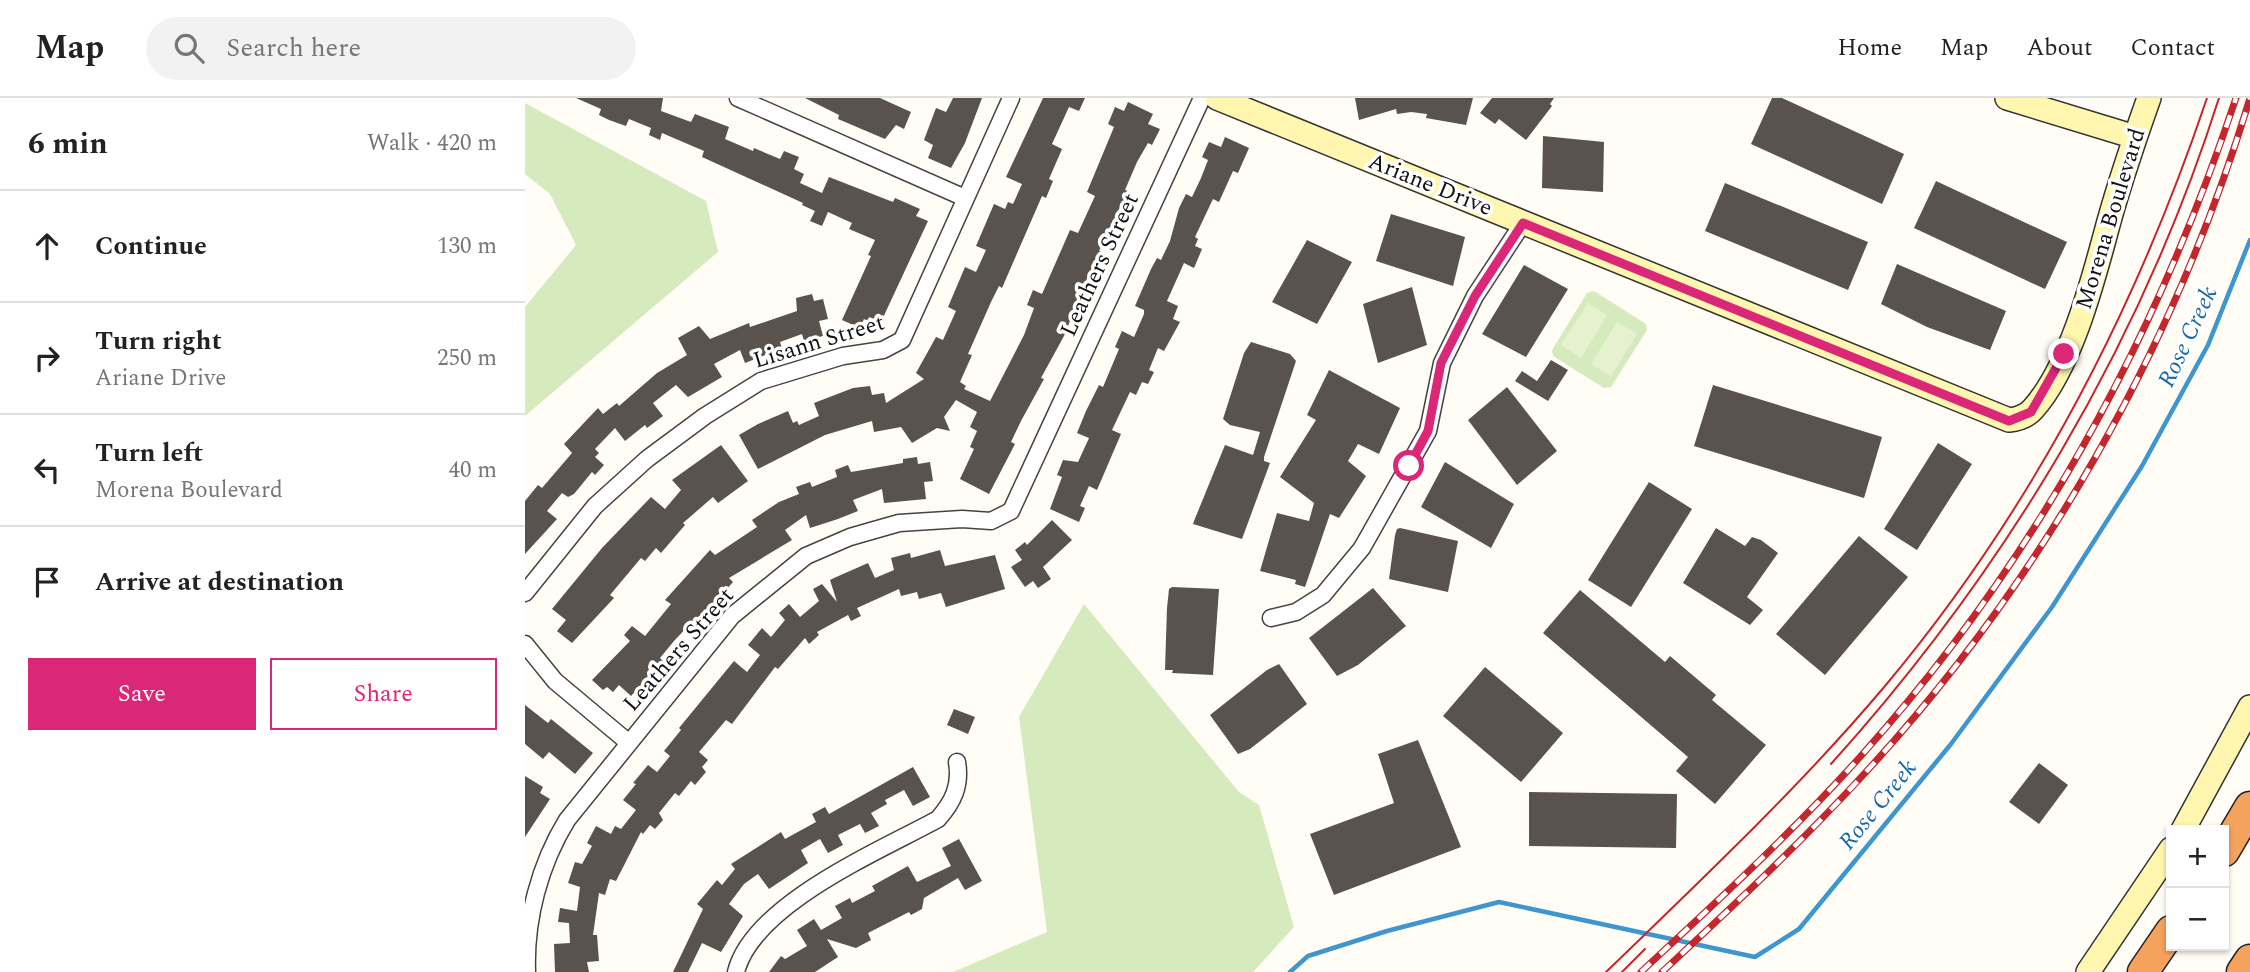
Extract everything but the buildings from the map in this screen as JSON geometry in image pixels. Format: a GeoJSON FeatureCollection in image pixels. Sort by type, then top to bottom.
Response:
{"type":"FeatureCollection","features":[{"type":"Feature","properties":{"kind":"highway"},"geometry":{"type":"LineString","coordinates":[[2229,843],[2250,807]]}},
{"type":"Feature","properties":{"kind":"highway"},"geometry":{"type":"LineString","coordinates":[[2143,972],[2166,938]]}},
{"type":"Feature","properties":{"kind":"highway"},"geometry":{"type":"LineString","coordinates":[[2242,972],[2250,960]]}},
{"type":"Feature","properties":{"kind":"street"},"geometry":{"type":"LineString","coordinates":[[738,98],[965,198]]}},
{"type":"Feature","properties":{"kind":"street","name":"Lisann Street"},"geometry":{"type":"LineString","coordinates":[[525,593],[595,506],[647,459],[705,416],[761,381],[843,356],[883,350],[902,340],[1011,98]]}},
{"type":"Feature","properties":{"kind":"street","name":"Leathers Street"},"geometry":{"type":"LineString","coordinates":[[527,972],[528,925],[538,879],[556,838],[732,616],[806,555],[850,537],[899,523],[962,519],[991,521],[1011,511],[1202,98]]}},
{"type":"Feature","properties":{"kind":"street","name":"Ariane Drive"},"geometry":{"type":"LineString","coordinates":[[1217,98],[1994,417],[2009,421],[2031,412]]}},
{"type":"Feature","properties":{"kind":"street"},"geometry":{"type":"LineString","coordinates":[[2007,98],[2135,137]]}},
{"type":"Feature","properties":{"kind":"street","name":"Morena Boulevard"},"geometry":{"type":"LineString","coordinates":[[2031,412],[2072,339],[2097,272],[2135,137],[2149,98]]}},
{"type":"Feature","properties":{"kind":"street"},"geometry":{"type":"LineString","coordinates":[[1271,618],[1296,612],[1323,595],[1362,548],[1428,431],[1441,363],[1475,296],[1523,223]]}},
{"type":"Feature","properties":{"kind":"street"},"geometry":{"type":"LineString","coordinates":[[525,644],[555,681],[629,743]]}},
{"type":"Feature","properties":{"kind":"street"},"geometry":{"type":"LineString","coordinates":[[2186,825],[2250,707]]}},
{"type":"Feature","properties":{"kind":"street"},"geometry":{"type":"LineString","coordinates":[[736,972],[760,929],[788,902],[938,819],[953,803],[959,776],[957,762]]}},
{"type":"Feature","properties":{"kind":"street"},"geometry":{"type":"LineString","coordinates":[[2088,972],[2166,856]]}},
{"type":"Feature","properties":{"kind":"green space"},"geometry":{"type":"Polygon","coordinates":[[[525,103],[706,201],[718,252],[525,416],[525,307],[576,245],[550,194],[525,174],[525,103]]]}},
{"type":"Feature","properties":{"kind":"green space"},"geometry":{"type":"Polygon","coordinates":[[[1594,291],[1646,324],[1647,330],[1611,387],[1604,388],[1553,356],[1552,350],[1587,293],[1594,291]]]}},
{"type":"Feature","properties":{"kind":"green space"},"geometry":{"type":"Polygon","coordinates":[[[1588,303],[1607,315],[1581,358],[1561,345],[1588,303]]]}},
{"type":"Feature","properties":{"kind":"green space"},"geometry":{"type":"Polygon","coordinates":[[[1617,322],[1637,334],[1611,376],[1591,364],[1617,322]]]}},
{"type":"Feature","properties":{"kind":"green space"},"geometry":{"type":"Polygon","coordinates":[[[1084,604],[1239,792],[1259,805],[1294,927],[1253,972],[953,972],[1047,932],[1019,717],[1084,604]]]}},
{"type":"Feature","properties":{"kind":"waterway","name":"Rose Creek"},"geometry":{"type":"LineString","coordinates":[[1290,972],[1308,956],[1387,931],[1499,902],[1755,957],[1799,929],[1951,744],[2052,607],[2142,466],[2208,345],[2250,240]]}},
{"type":"Feature","properties":{"kind":"tram line"},"geometry":{"type":"LineString","coordinates":[[1606,972],[1819,761],[1938,620],[1986,551],[2032,480],[2112,332],[2147,256],[2207,98]]}},
{"type":"Feature","properties":{"kind":"tram line"},"geometry":{"type":"LineString","coordinates":[[1831,764],[1954,614],[2061,452],[2150,280],[2187,190],[2219,98]]}},
{"type":"Feature","properties":{"kind":"tram line"},"geometry":{"type":"LineString","coordinates":[[1622,972],[1645,949]]}},
{"type":"Feature","properties":{"kind":"railway"},"geometry":{"type":"LineString","coordinates":[[1641,972],[1808,813],[1922,684],[1980,608],[2033,529],[2082,447],[2127,363],[2204,189],[2236,98]]}},
{"type":"Feature","properties":{"kind":"railway"},"geometry":{"type":"LineString","coordinates":[[1662,972],[1791,850],[1865,773],[1929,699],[1989,622],[2044,541],[2095,457],[2142,371],[2183,282],[2219,191],[2250,98]]}},
{"type":"Feature","properties":{"kind":"route"},"geometry":{"type":"LineString","coordinates":[[1409,466],[1428,431],[1441,363],[1475,296],[1523,223],[2009,421],[2031,412],[2041,399],[2064,354]]}}]}
